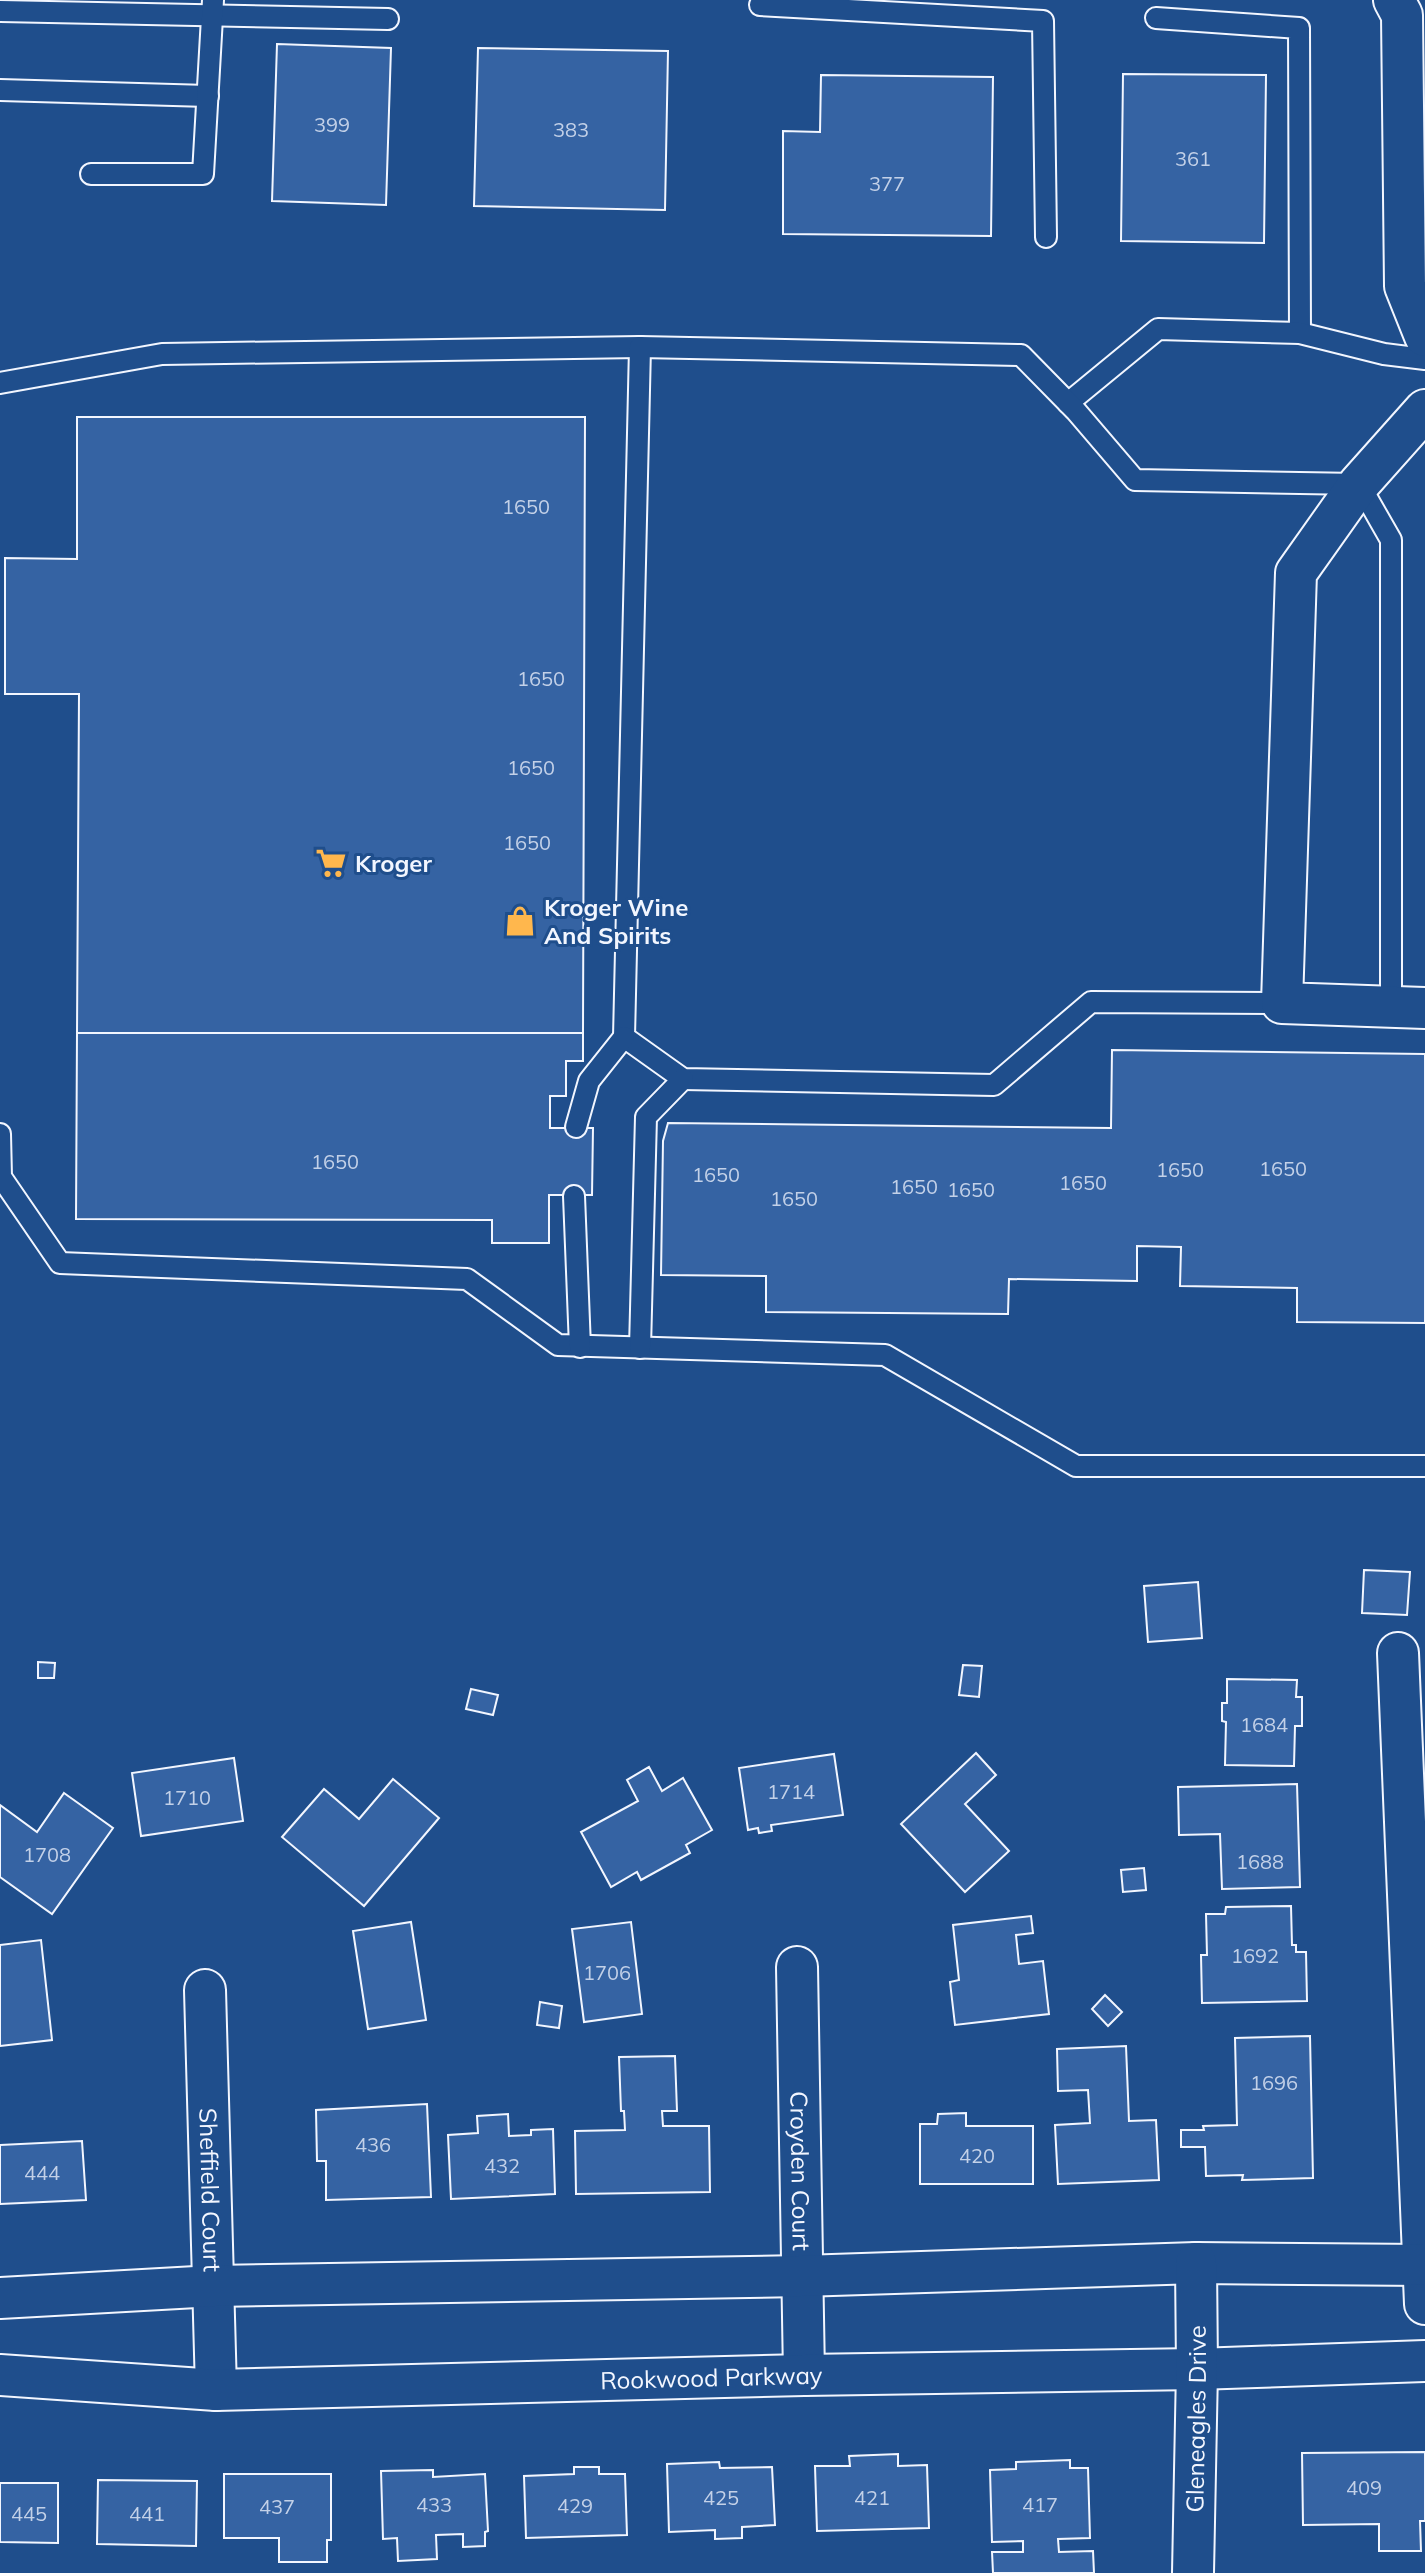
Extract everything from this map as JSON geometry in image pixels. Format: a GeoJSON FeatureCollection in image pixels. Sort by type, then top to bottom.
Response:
{"type":"FeatureCollection","features":[{"type":"Feature","properties":{"kind":"street"},"geometry":{"type":"LineString","coordinates":[[1394,0],[1402,15],[1405,286],[1425,336]]}},
{"type":"Feature","properties":{"kind":"street"},"geometry":{"type":"LineString","coordinates":[[1408,1007],[1282,1003],[1296,573],[1359,484],[1425,410]]}},
{"type":"Feature","properties":{"kind":"street"},"geometry":{"type":"LineString","coordinates":[[1398,1653],[1425,2304]]}},
{"type":"Feature","properties":{"kind":"street","name":"Croyden Court"},"geometry":{"type":"LineString","coordinates":[[797,1967],[804,2375]]}},
{"type":"Feature","properties":{"kind":"street","name":"Sheffield Court"},"geometry":{"type":"LineString","coordinates":[[205,1990],[216,2390]]}},
{"type":"Feature","properties":{"kind":"street"},"geometry":{"type":"LineString","coordinates":[[0,2298],[214,2286],[802,2276],[1196,2263],[1424,2265]]}},
{"type":"Feature","properties":{"kind":"street","name":"Gleneagles Drive"},"geometry":{"type":"LineString","coordinates":[[1193,2573],[1196,2263]]}},
{"type":"Feature","properties":{"kind":"street","name":"Rookwood Parkway"},"geometry":{"type":"LineString","coordinates":[[0,2375],[216,2390],[804,2375],[1197,2369],[1425,2361]]}},
{"type":"Feature","properties":{"kind":"lane"},"geometry":{"type":"LineString","coordinates":[[760,5],[856,5],[1043,21],[1046,237]]}},
{"type":"Feature","properties":{"kind":"lane"},"geometry":{"type":"LineString","coordinates":[[91,174],[203,174],[213,7]]}},
{"type":"Feature","properties":{"kind":"lane"},"geometry":{"type":"LineString","coordinates":[[0,11],[213,7],[388,19]]}},
{"type":"Feature","properties":{"kind":"lane"},"geometry":{"type":"LineString","coordinates":[[1156,18],[1299,28],[1300,333]]}},
{"type":"Feature","properties":{"kind":"lane"},"geometry":{"type":"LineString","coordinates":[[0,90],[208,96]]}},
{"type":"Feature","properties":{"kind":"lane"},"geometry":{"type":"LineString","coordinates":[[1068,403],[1158,329],[1300,333],[1384,354],[1425,359]]}},
{"type":"Feature","properties":{"kind":"lane"},"geometry":{"type":"LineString","coordinates":[[576,1127],[589,1081],[624,1037],[640,347]]}},
{"type":"Feature","properties":{"kind":"lane"},"geometry":{"type":"LineString","coordinates":[[0,383],[162,354],[640,347],[1021,355],[1135,480],[1359,484],[1391,540],[1408,1007]]}},
{"type":"Feature","properties":{"kind":"lane"},"geometry":{"type":"LineString","coordinates":[[624,1037],[683,1079],[994,1085],[1091,1002],[1282,1003]]}},
{"type":"Feature","properties":{"kind":"lane"},"geometry":{"type":"LineString","coordinates":[[640,1348],[646,1117],[683,1079]]}},
{"type":"Feature","properties":{"kind":"lane"},"geometry":{"type":"LineString","coordinates":[[0,1134],[1,1177],[60,1263],[467,1279],[558,1345],[885,1355],[1076,1466],[1425,1466]]}},
{"type":"Feature","properties":{"kind":"lane"},"geometry":{"type":"LineString","coordinates":[[574,1196],[580,1347]]}},
{"type":"Feature","properties":{"kind":"building"},"geometry":{"type":"Polygon","coordinates":[[[277,44],[391,48],[386,205],[272,201],[277,44]]]}},
{"type":"Feature","properties":{"kind":"building"},"geometry":{"type":"Polygon","coordinates":[[[478,48],[668,51],[665,210],[474,206],[478,48]]]}},
{"type":"Feature","properties":{"kind":"building"},"geometry":{"type":"Polygon","coordinates":[[[1123,74],[1266,75],[1264,243],[1121,241],[1123,74]]]}},
{"type":"Feature","properties":{"kind":"building"},"geometry":{"type":"Polygon","coordinates":[[[821,75],[993,77],[991,236],[783,234],[783,131],[820,132],[821,75]]]}},
{"type":"Feature","properties":{"kind":"building","name":"Kroger"},"geometry":{"type":"Polygon","coordinates":[[[77,417],[585,417],[583,1033],[77,1033],[79,694],[5,694],[5,558],[77,559],[77,417]]]}},
{"type":"Feature","properties":{"kind":"building"},"geometry":{"type":"Polygon","coordinates":[[[77,1033],[583,1033],[583,1061],[566,1061],[566,1096],[550,1096],[550,1128],[593,1128],[592,1195],[549,1195],[549,1243],[492,1243],[492,1220],[76,1219],[77,1033]]]}},
{"type":"Feature","properties":{"kind":"building"},"geometry":{"type":"Polygon","coordinates":[[[1112,1050],[1425,1054],[1425,1323],[1297,1322],[1297,1288],[1180,1286],[1181,1247],[1137,1246],[1137,1281],[1009,1279],[1008,1314],[766,1312],[766,1276],[661,1275],[663,1141],[668,1123],[1111,1128],[1112,1050]]]}},
{"type":"Feature","properties":{"kind":"building"},"geometry":{"type":"Polygon","coordinates":[[[1364,1570],[1410,1572],[1407,1615],[1362,1613],[1364,1570]]]}},
{"type":"Feature","properties":{"kind":"building"},"geometry":{"type":"Polygon","coordinates":[[[1198,1582],[1202,1638],[1148,1642],[1144,1586],[1198,1582]]]}},
{"type":"Feature","properties":{"kind":"building"},"geometry":{"type":"Polygon","coordinates":[[[38,1662],[55,1663],[54,1678],[38,1678],[38,1662]]]}},
{"type":"Feature","properties":{"kind":"building"},"geometry":{"type":"Polygon","coordinates":[[[963,1665],[982,1666],[979,1697],[959,1695],[963,1665]]]}},
{"type":"Feature","properties":{"kind":"building"},"geometry":{"type":"Polygon","coordinates":[[[1227,1679],[1297,1680],[1296,1697],[1302,1697],[1302,1726],[1295,1726],[1294,1766],[1225,1765],[1226,1722],[1222,1721],[1222,1703],[1227,1703],[1227,1679]]]}},
{"type":"Feature","properties":{"kind":"building"},"geometry":{"type":"Polygon","coordinates":[[[471,1689],[498,1695],[493,1715],[466,1709],[471,1689]]]}},
{"type":"Feature","properties":{"kind":"building"},"geometry":{"type":"Polygon","coordinates":[[[976,1753],[996,1775],[965,1804],[1009,1851],[965,1892],[901,1824],[976,1753]]]}},
{"type":"Feature","properties":{"kind":"building"},"geometry":{"type":"Polygon","coordinates":[[[834,1754],[843,1815],[771,1825],[772,1831],[759,1833],[758,1828],[748,1830],[739,1768],[834,1754]]]}},
{"type":"Feature","properties":{"kind":"building"},"geometry":{"type":"Polygon","coordinates":[[[234,1758],[243,1821],[141,1836],[132,1773],[234,1758]]]}},
{"type":"Feature","properties":{"kind":"building"},"geometry":{"type":"Polygon","coordinates":[[[649,1767],[662,1791],[683,1778],[712,1830],[686,1845],[690,1853],[641,1880],[637,1872],[611,1887],[581,1832],[638,1801],[627,1780],[649,1767]]]}},
{"type":"Feature","properties":{"kind":"building"},"geometry":{"type":"Polygon","coordinates":[[[393,1779],[439,1818],[364,1906],[282,1837],[324,1789],[359,1819],[393,1779]]]}},
{"type":"Feature","properties":{"kind":"building"},"geometry":{"type":"Polygon","coordinates":[[[1297,1784],[1300,1887],[1222,1889],[1220,1834],[1179,1835],[1178,1787],[1297,1784]]]}},
{"type":"Feature","properties":{"kind":"building"},"geometry":{"type":"Polygon","coordinates":[[[64,1793],[113,1828],[52,1914],[0,1877],[0,1805],[37,1832],[64,1793]]]}},
{"type":"Feature","properties":{"kind":"building"},"geometry":{"type":"Polygon","coordinates":[[[1144,1868],[1146,1890],[1123,1892],[1121,1870],[1144,1868]]]}},
{"type":"Feature","properties":{"kind":"building"},"geometry":{"type":"Polygon","coordinates":[[[1291,1906],[1292,1945],[1296,1945],[1296,1952],[1306,1952],[1307,2001],[1202,2003],[1201,1955],[1207,1955],[1206,1914],[1225,1914],[1226,1907],[1291,1906]]]}},
{"type":"Feature","properties":{"kind":"building"},"geometry":{"type":"Polygon","coordinates":[[[1031,1916],[1033,1933],[1016,1935],[1019,1964],[1043,1961],[1049,2014],[955,2025],[950,1982],[959,1980],[953,1925],[1031,1916]]]}},
{"type":"Feature","properties":{"kind":"building"},"geometry":{"type":"Polygon","coordinates":[[[411,1922],[426,2020],[368,2029],[353,1931],[411,1922]]]}},
{"type":"Feature","properties":{"kind":"building"},"geometry":{"type":"Polygon","coordinates":[[[631,1922],[642,2014],[584,2022],[572,1929],[631,1922]]]}},
{"type":"Feature","properties":{"kind":"building"},"geometry":{"type":"Polygon","coordinates":[[[41,1940],[52,2040],[0,2046],[0,1945],[41,1940]]]}},
{"type":"Feature","properties":{"kind":"building"},"geometry":{"type":"Polygon","coordinates":[[[1105,1995],[1122,2012],[1108,2026],[1092,2009],[1105,1995]]]}},
{"type":"Feature","properties":{"kind":"building"},"geometry":{"type":"Polygon","coordinates":[[[540,2002],[562,2006],[559,2028],[537,2025],[540,2002]]]}},
{"type":"Feature","properties":{"kind":"building"},"geometry":{"type":"Polygon","coordinates":[[[1310,2036],[1313,2178],[1242,2180],[1243,2175],[1206,2176],[1205,2147],[1181,2147],[1181,2130],[1237,2125],[1235,2038],[1310,2036]]]}},
{"type":"Feature","properties":{"kind":"building"},"geometry":{"type":"Polygon","coordinates":[[[1126,2046],[1129,2121],[1156,2120],[1159,2180],[1058,2184],[1055,2125],[1090,2123],[1088,2090],[1058,2091],[1057,2049],[1126,2046]]]}},
{"type":"Feature","properties":{"kind":"building"},"geometry":{"type":"Polygon","coordinates":[[[675,2056],[677,2111],[662,2111],[663,2126],[709,2126],[710,2192],[576,2194],[575,2131],[625,2130],[624,2111],[621,2111],[619,2057],[675,2056]]]}},
{"type":"Feature","properties":{"kind":"building"},"geometry":{"type":"Polygon","coordinates":[[[427,2104],[431,2197],[326,2200],[326,2161],[317,2161],[316,2110],[427,2104]]]}},
{"type":"Feature","properties":{"kind":"building"},"geometry":{"type":"Polygon","coordinates":[[[966,2113],[966,2126],[1033,2126],[1033,2184],[920,2184],[920,2124],[937,2124],[938,2114],[966,2113]]]}},
{"type":"Feature","properties":{"kind":"building"},"geometry":{"type":"Polygon","coordinates":[[[508,2114],[509,2136],[531,2135],[531,2130],[553,2129],[555,2194],[451,2199],[448,2135],[478,2133],[477,2116],[508,2114]]]}},
{"type":"Feature","properties":{"kind":"building"},"geometry":{"type":"Polygon","coordinates":[[[82,2141],[86,2200],[0,2204],[0,2145],[82,2141]]]}},
{"type":"Feature","properties":{"kind":"building"},"geometry":{"type":"Polygon","coordinates":[[[1425,2452],[1425,2521],[1420,2521],[1421,2551],[1379,2551],[1379,2524],[1303,2525],[1302,2453],[1425,2452]]]}},
{"type":"Feature","properties":{"kind":"building"},"geometry":{"type":"Polygon","coordinates":[[[898,2454],[898,2466],[927,2465],[929,2528],[817,2531],[815,2466],[850,2466],[849,2456],[898,2454]]]}},
{"type":"Feature","properties":{"kind":"building"},"geometry":{"type":"Polygon","coordinates":[[[1070,2460],[1070,2468],[1088,2468],[1090,2538],[1058,2539],[1059,2552],[1093,2551],[1094,2573],[993,2573],[992,2552],[1023,2552],[1023,2541],[992,2542],[990,2470],[1016,2469],[1016,2462],[1070,2460]]]}},
{"type":"Feature","properties":{"kind":"building"},"geometry":{"type":"Polygon","coordinates":[[[719,2462],[720,2468],[772,2467],[775,2525],[742,2527],[742,2538],[715,2539],[715,2530],[669,2532],[667,2464],[719,2462]]]}},
{"type":"Feature","properties":{"kind":"building"},"geometry":{"type":"Polygon","coordinates":[[[574,2467],[599,2467],[599,2474],[625,2474],[627,2535],[526,2538],[524,2476],[574,2474],[574,2467]]]}},
{"type":"Feature","properties":{"kind":"building"},"geometry":{"type":"Polygon","coordinates":[[[433,2470],[433,2477],[485,2474],[488,2531],[485,2532],[485,2546],[463,2547],[463,2534],[436,2535],[437,2559],[398,2561],[397,2538],[383,2539],[381,2471],[433,2470]]]}},
{"type":"Feature","properties":{"kind":"building"},"geometry":{"type":"Polygon","coordinates":[[[224,2474],[331,2474],[331,2540],[327,2540],[327,2562],[279,2562],[279,2538],[224,2538],[224,2474]]]}},
{"type":"Feature","properties":{"kind":"building"},"geometry":{"type":"Polygon","coordinates":[[[98,2480],[197,2481],[196,2546],[97,2544],[98,2480]]]}},
{"type":"Feature","properties":{"kind":"building"},"geometry":{"type":"Polygon","coordinates":[[[0,2483],[58,2483],[58,2543],[0,2542],[0,2483]]]}},
{"type":"Feature","properties":{"kind":"place","name":"Kroger"},"geometry":{"type":"Point","coordinates":[331,863]}},
{"type":"Feature","properties":{"kind":"place","name":"Kroger Wine And Spirits"},"geometry":{"type":"Point","coordinates":[520,921]}}]}
